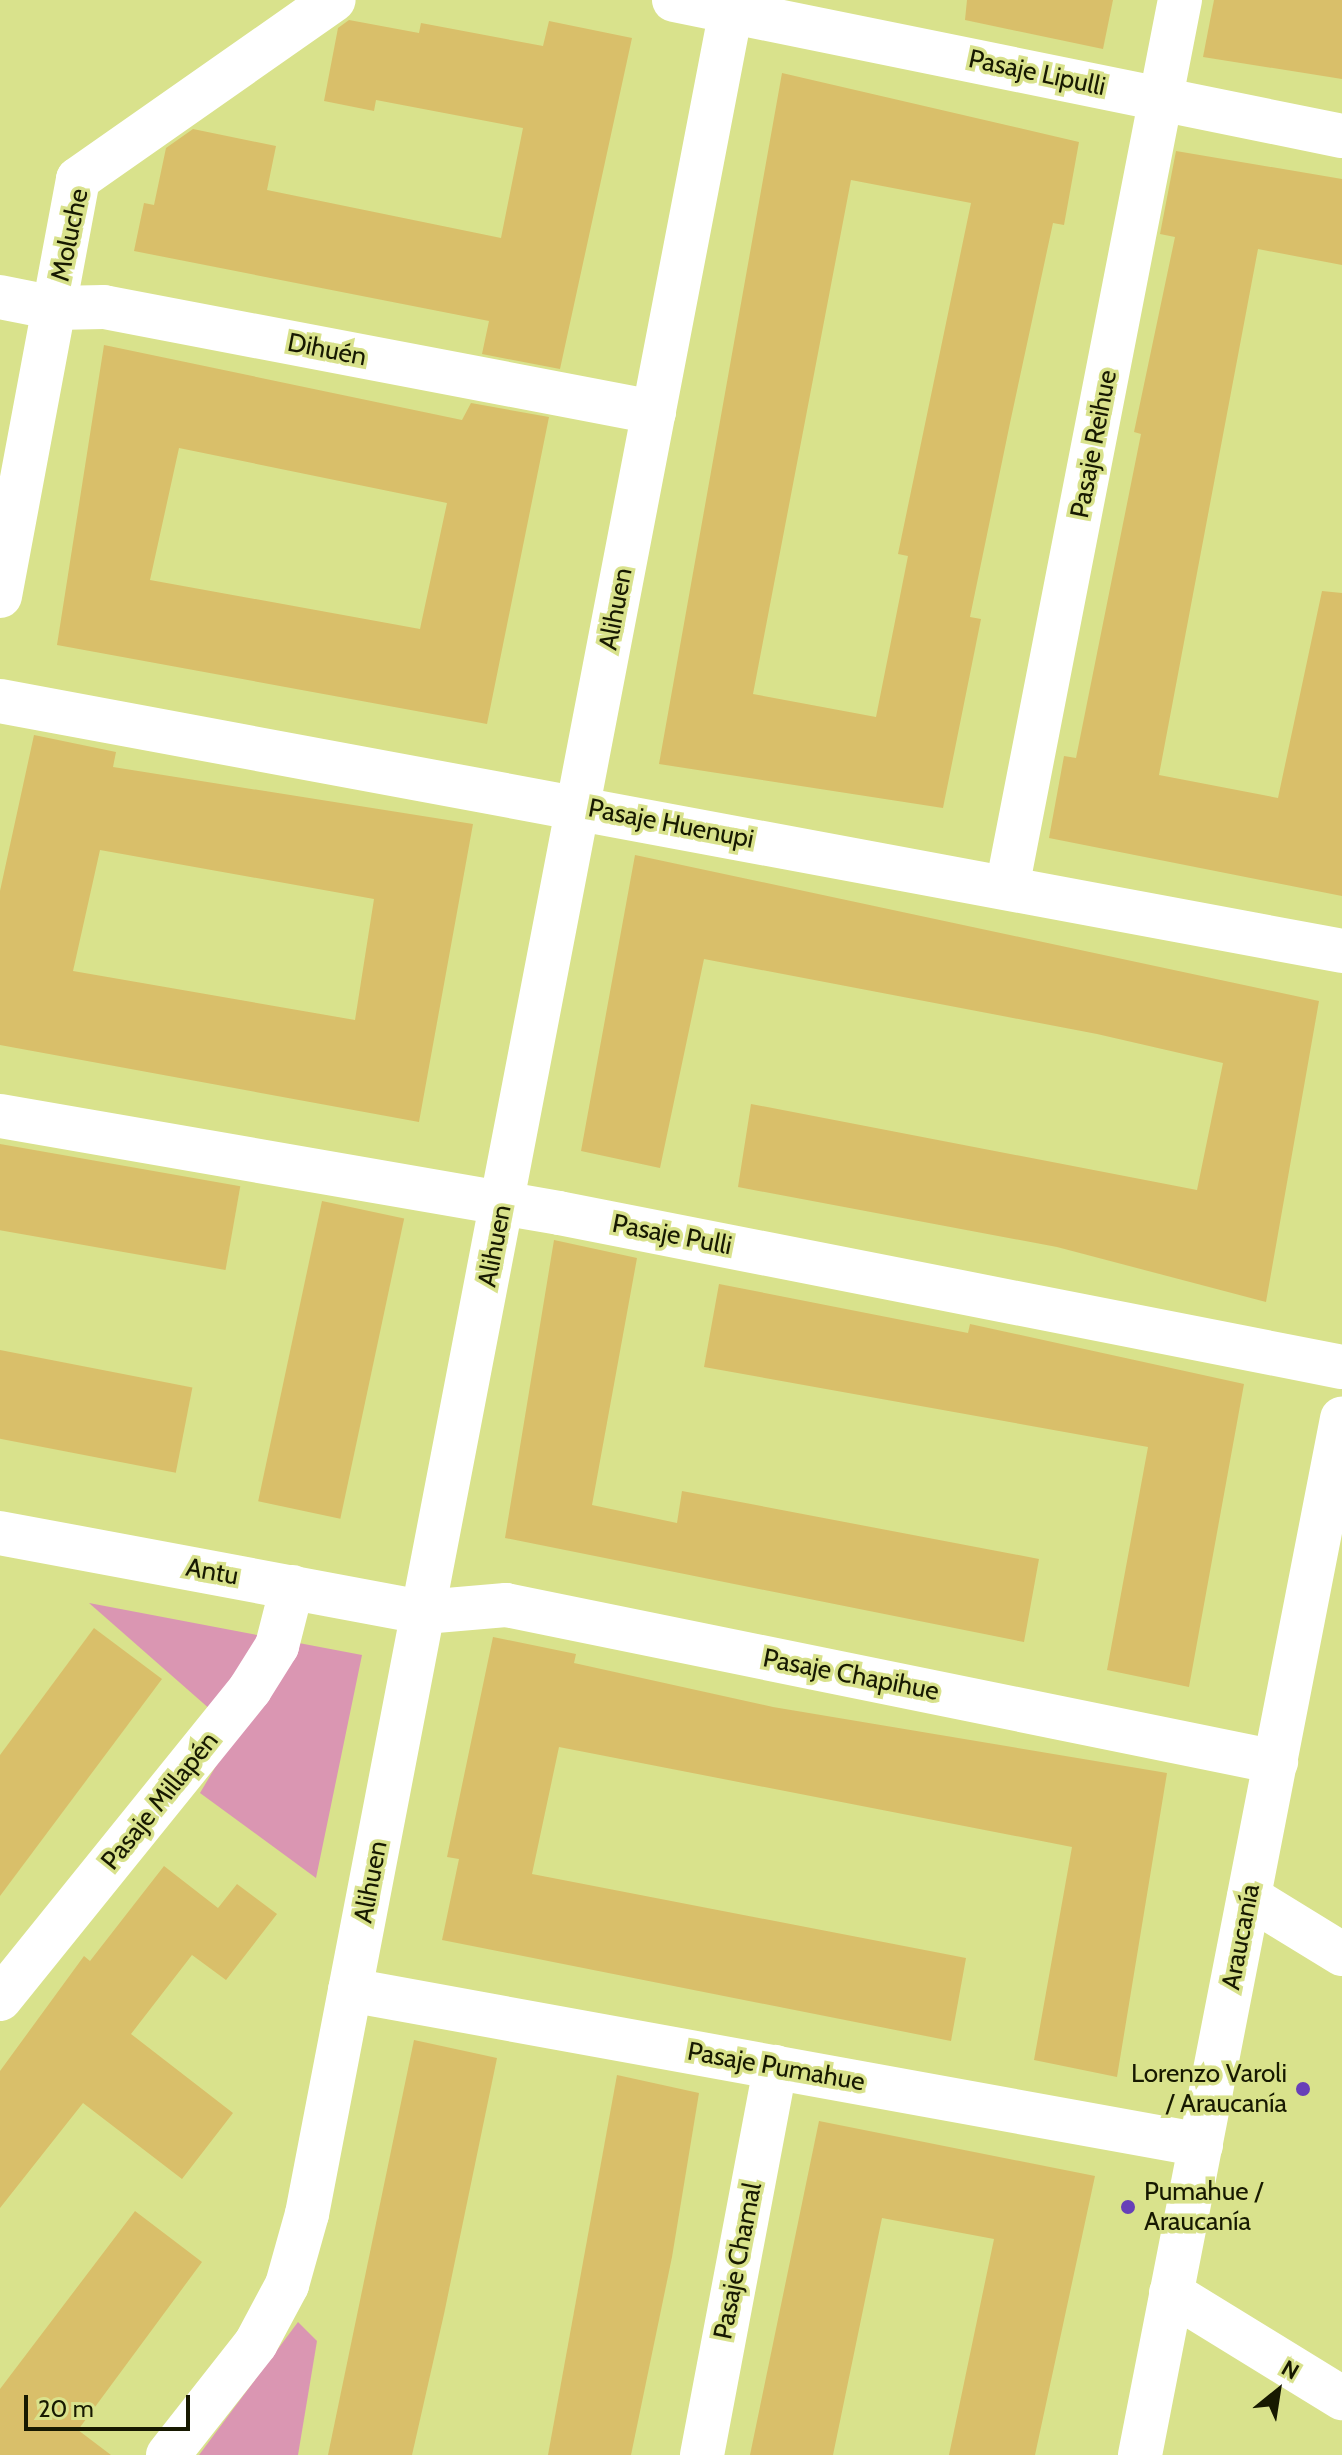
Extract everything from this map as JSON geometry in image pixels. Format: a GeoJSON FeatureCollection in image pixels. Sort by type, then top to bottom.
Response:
{"type":"FeatureCollection","features":[{"type":"Feature","properties":{"kind":"street"},"geometry":{"type":"LineString","coordinates":[[674,0],[732,6]]}},
{"type":"Feature","properties":{"kind":"street","name":"Pasaje Reihue"},"geometry":{"type":"LineString","coordinates":[[1007,888],[1180,0]]}},
{"type":"Feature","properties":{"kind":"street","name":"Pasaje Lipulli"},"geometry":{"type":"LineString","coordinates":[[732,6],[1342,136]]}},
{"type":"Feature","properties":{"kind":"street","name":"Alihuen"},"geometry":{"type":"LineString","coordinates":[[168,2455],[256,2343],[287,2285],[350,1990],[424,1612],[732,6]]}},
{"type":"Feature","properties":{"kind":"street","name":"Moluche"},"geometry":{"type":"LineString","coordinates":[[0,596],[78,179],[308,7]]}},
{"type":"Feature","properties":{"kind":"street","name":"Dihuén"},"geometry":{"type":"LineString","coordinates":[[0,297],[55,308],[104,307],[654,412]]}},
{"type":"Feature","properties":{"kind":"street","name":"Pasaje Huenupi"},"geometry":{"type":"LineString","coordinates":[[0,701],[1342,951]]}},
{"type":"Feature","properties":{"kind":"street","name":"Pasaje Pulli"},"geometry":{"type":"LineString","coordinates":[[0,1116],[502,1207],[1342,1367]]}},
{"type":"Feature","properties":{"kind":"street","name":"Araucanía"},"geometry":{"type":"LineString","coordinates":[[1140,2455],[1276,1762],[1333,1517],[1342,1419]]}},
{"type":"Feature","properties":{"kind":"street","name":"Antu"},"geometry":{"type":"LineString","coordinates":[[0,1533],[424,1612]]}},
{"type":"Feature","properties":{"kind":"street","name":"Pasaje Millapén"},"geometry":{"type":"LineString","coordinates":[[0,1999],[258,1679],[277,1646],[292,1587]]}},
{"type":"Feature","properties":{"kind":"street","name":"Pasaje Chapihue"},"geometry":{"type":"LineString","coordinates":[[424,1612],[506,1605],[1276,1762]]}},
{"type":"Feature","properties":{"kind":"street"},"geometry":{"type":"LineString","coordinates":[[1249,1897],[1342,1954]]}},
{"type":"Feature","properties":{"kind":"street","name":"Pasaje Pumahue"},"geometry":{"type":"LineString","coordinates":[[350,1990],[1201,2145]]}},
{"type":"Feature","properties":{"kind":"street","name":"Pasaje Chamal"},"geometry":{"type":"LineString","coordinates":[[702,2455],[775,2067]]}},
{"type":"Feature","properties":{"kind":"street"},"geometry":{"type":"LineString","coordinates":[[1171,2293],[1342,2398]]}},
{"type":"Feature","properties":{"kind":"shaded area"},"geometry":{"type":"Polygon","coordinates":[[[89,1603],[362,1655],[316,1878],[200,1793],[236,1732],[89,1603]]]}},
{"type":"Feature","properties":{"kind":"shaded area"},"geometry":{"type":"Polygon","coordinates":[[[298,2322],[317,2341],[298,2455],[199,2455],[298,2322]]]}},
{"type":"Feature","properties":{"kind":"building"},"geometry":{"type":"Polygon","coordinates":[[[967,0],[1113,0],[1103,49],[965,20],[967,0]]]}},
{"type":"Feature","properties":{"kind":"building"},"geometry":{"type":"Polygon","coordinates":[[[1214,0],[1342,0],[1342,79],[1203,57],[1214,0]]]}},
{"type":"Feature","properties":{"kind":"building"},"geometry":{"type":"Polygon","coordinates":[[[349,20],[419,33],[421,23],[543,46],[549,21],[632,38],[560,369],[482,354],[489,321],[134,251],[144,203],[154,205],[166,148],[193,129],[276,146],[267,190],[501,238],[523,128],[376,100],[374,111],[324,101],[338,28],[349,20]]]}},
{"type":"Feature","properties":{"kind":"building"},"geometry":{"type":"Polygon","coordinates":[[[782,73],[1079,142],[1064,225],[1053,223],[970,617],[981,619],[943,808],[659,764],[782,73]],[[851,180],[753,694],[876,717],[908,556],[898,554],[971,203],[851,180]]]}},
{"type":"Feature","properties":{"kind":"building"},"geometry":{"type":"Polygon","coordinates":[[[1176,151],[1342,179],[1342,265],[1258,249],[1159,775],[1278,798],[1322,591],[1342,593],[1342,896],[1049,838],[1064,756],[1076,758],[1141,434],[1134,432],[1175,237],[1160,234],[1176,151]]]}},
{"type":"Feature","properties":{"kind":"building"},"geometry":{"type":"Polygon","coordinates":[[[104,345],[462,420],[471,403],[549,417],[487,724],[57,645],[104,345]],[[179,448],[150,580],[420,629],[447,503],[179,448]]]}},
{"type":"Feature","properties":{"kind":"building"},"geometry":{"type":"Polygon","coordinates":[[[34,735],[116,752],[113,767],[473,824],[419,1122],[0,1045],[0,891],[34,735]],[[100,850],[73,971],[355,1020],[374,899],[100,850]]]}},
{"type":"Feature","properties":{"kind":"building"},"geometry":{"type":"Polygon","coordinates":[[[635,855],[1319,1001],[1266,1302],[1057,1247],[738,1187],[751,1104],[1197,1190],[1223,1063],[1097,1034],[704,959],[660,1168],[581,1151],[635,855]]]}},
{"type":"Feature","properties":{"kind":"building"},"geometry":{"type":"Polygon","coordinates":[[[0,1144],[240,1186],[226,1270],[0,1230],[0,1144]]]}},
{"type":"Feature","properties":{"kind":"building"},"geometry":{"type":"Polygon","coordinates":[[[322,1201],[404,1218],[340,1519],[258,1501],[322,1201]]]}},
{"type":"Feature","properties":{"kind":"building"},"geometry":{"type":"Polygon","coordinates":[[[554,1240],[637,1258],[592,1505],[677,1523],[682,1491],[1039,1559],[1024,1642],[505,1538],[554,1240]]]}},
{"type":"Feature","properties":{"kind":"building"},"geometry":{"type":"Polygon","coordinates":[[[719,1284],[968,1333],[970,1324],[1244,1384],[1189,1687],[1107,1670],[1148,1447],[704,1367],[719,1284]]]}},
{"type":"Feature","properties":{"kind":"building"},"geometry":{"type":"Polygon","coordinates":[[[0,1350],[192,1387],[176,1473],[0,1439],[0,1350]]]}},
{"type":"Feature","properties":{"kind":"building"},"geometry":{"type":"Polygon","coordinates":[[[94,1628],[162,1679],[0,1896],[0,1755],[94,1628]]]}},
{"type":"Feature","properties":{"kind":"building"},"geometry":{"type":"Polygon","coordinates":[[[493,1637],[576,1654],[574,1663],[773,1707],[1167,1773],[1117,2077],[1034,2060],[1072,1847],[559,1747],[532,1874],[966,1958],[951,2041],[442,1940],[459,1859],[447,1857],[493,1637]]]}},
{"type":"Feature","properties":{"kind":"building"},"geometry":{"type":"Polygon","coordinates":[[[164,1866],[218,1908],[237,1884],[277,1914],[226,1980],[192,1955],[131,2034],[233,2113],[182,2179],[83,2103],[0,2208],[0,2071],[84,1956],[90,1961],[164,1866]]]}},
{"type":"Feature","properties":{"kind":"building"},"geometry":{"type":"Polygon","coordinates":[[[414,2040],[497,2058],[444,2314],[412,2455],[328,2455],[414,2040]]]}},
{"type":"Feature","properties":{"kind":"building"},"geometry":{"type":"Polygon","coordinates":[[[617,2075],[699,2093],[672,2257],[631,2455],[548,2455],[617,2075]]]}},
{"type":"Feature","properties":{"kind":"building"},"geometry":{"type":"Polygon","coordinates":[[[819,2121],[1095,2176],[1035,2455],[949,2455],[994,2239],[882,2218],[833,2455],[750,2455],[819,2121]]]}},
{"type":"Feature","properties":{"kind":"building"},"geometry":{"type":"Polygon","coordinates":[[[135,2211],[202,2262],[78,2430],[111,2455],[0,2455],[0,2389],[135,2211]]]}},
{"type":"Feature","properties":{"kind":"place","name":"Lorenzo Varoli / Araucanía"},"geometry":{"type":"Point","coordinates":[1303,2089]}},
{"type":"Feature","properties":{"kind":"place","name":"Pumahue / Araucanía"},"geometry":{"type":"Point","coordinates":[1128,2207]}}]}
